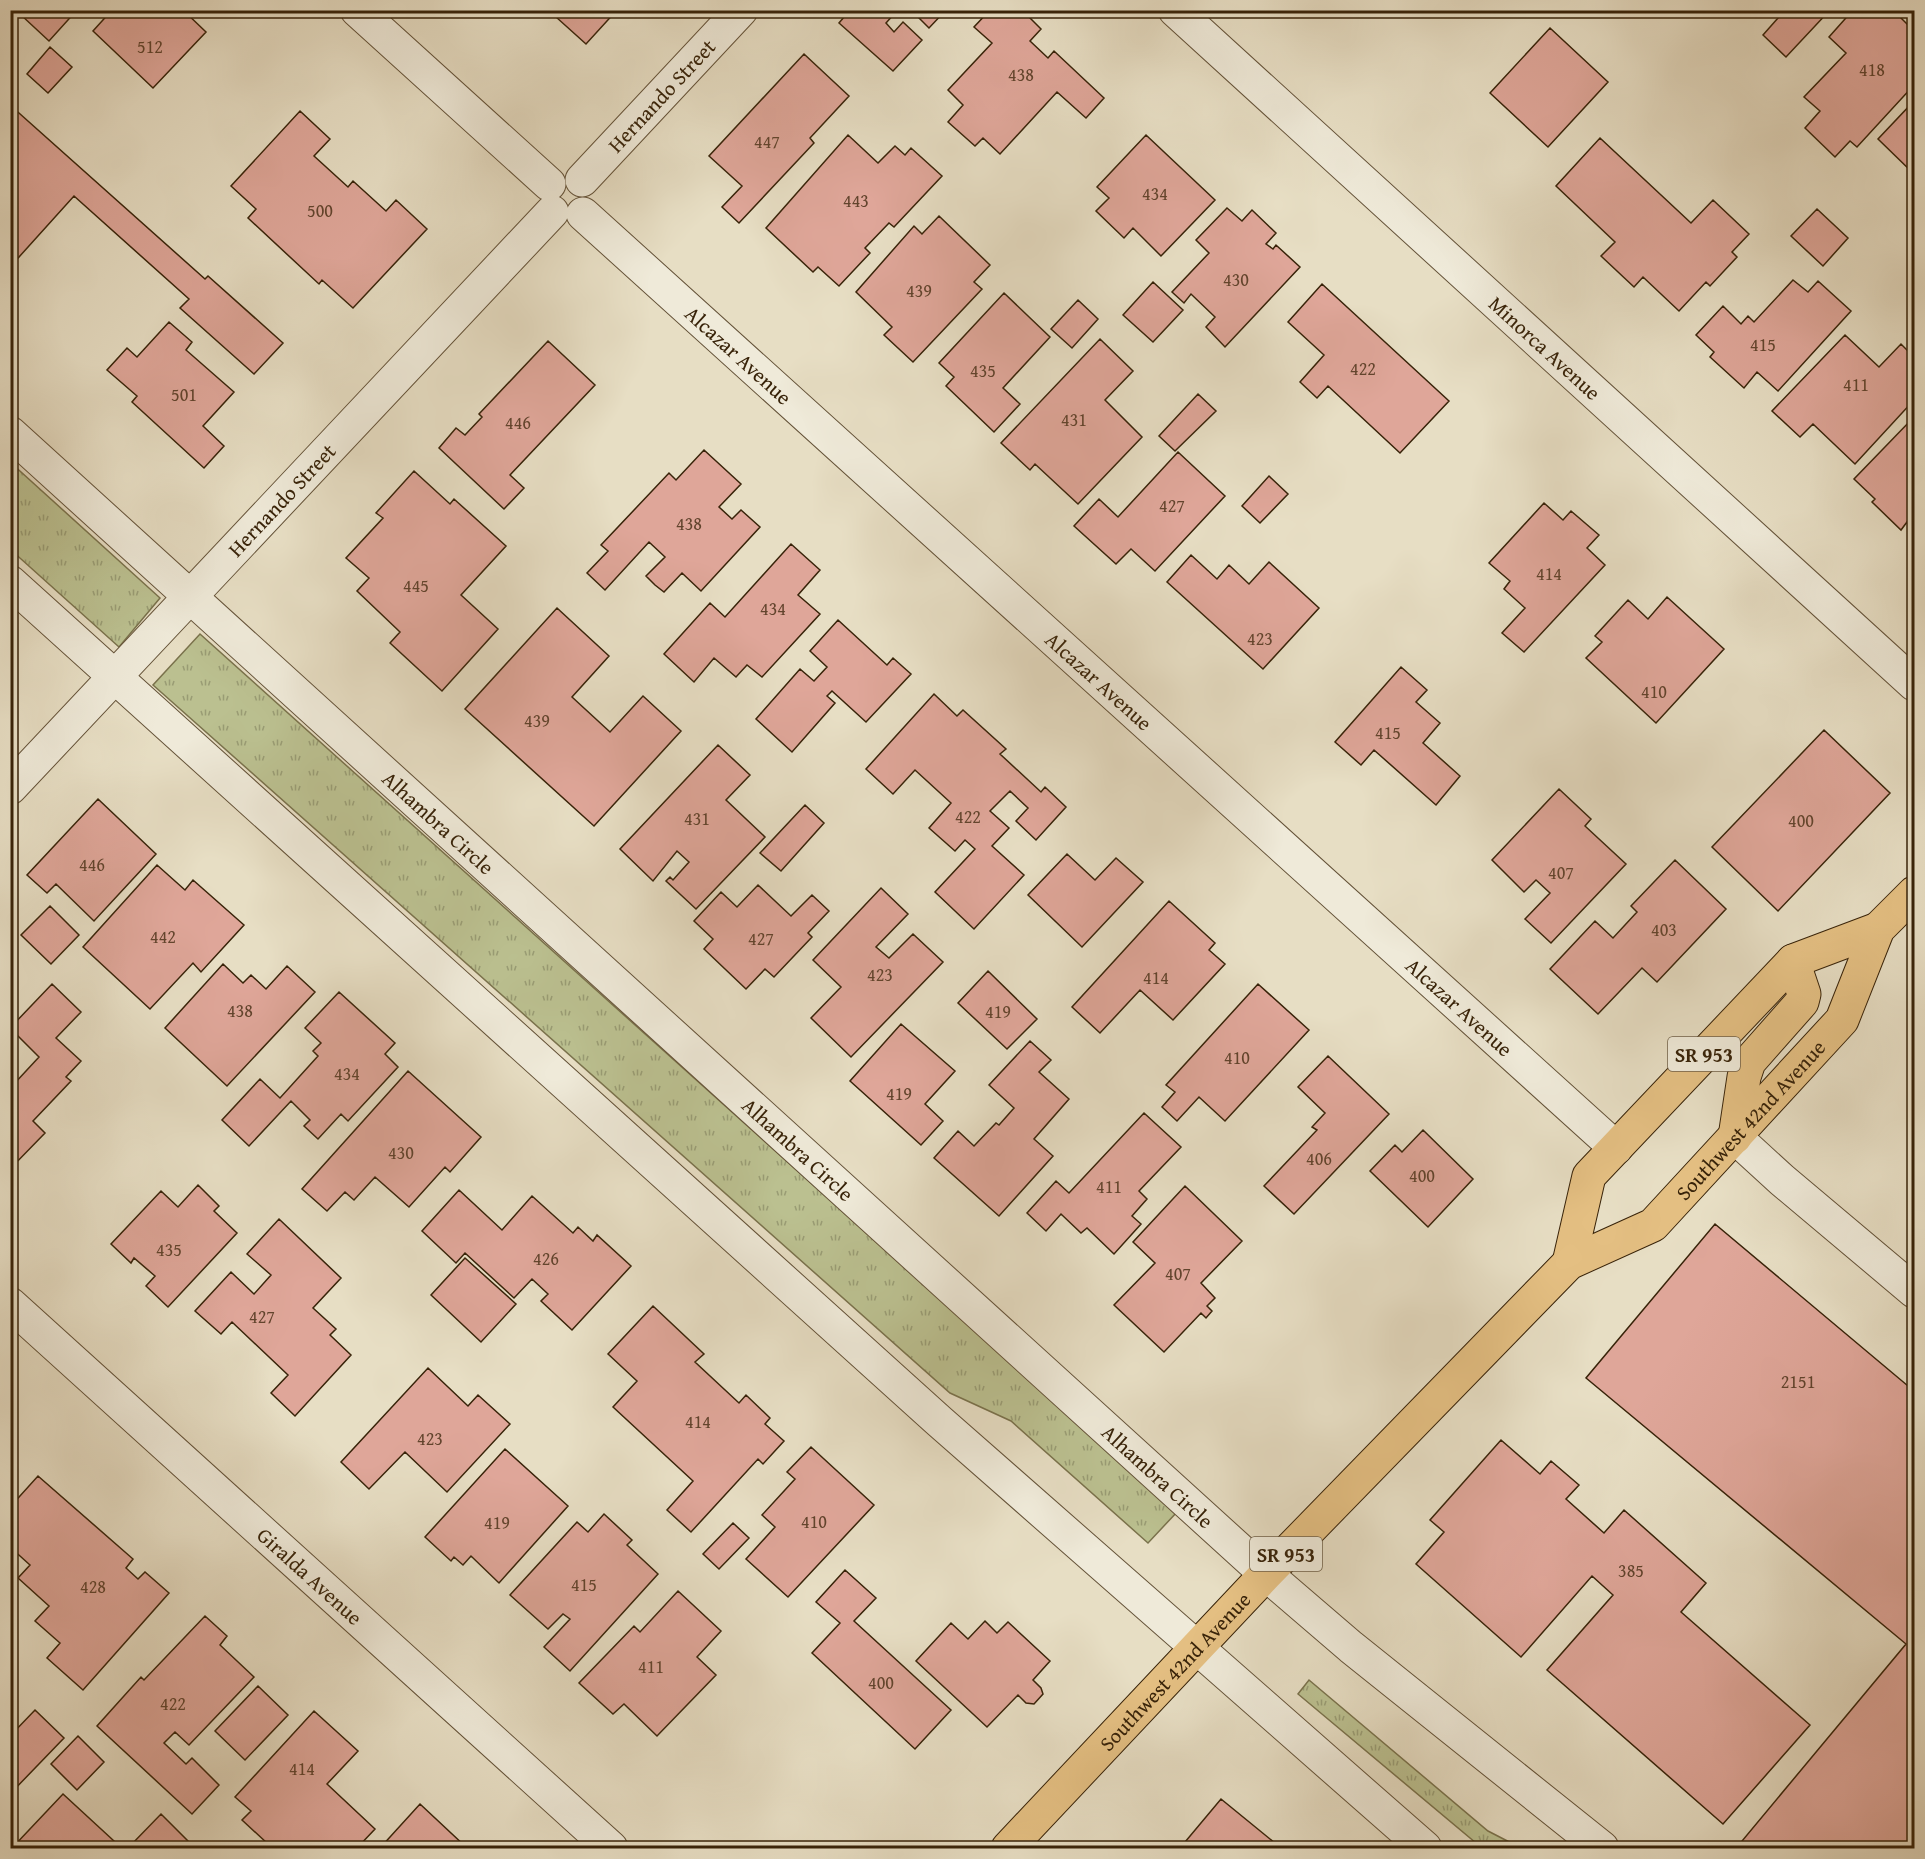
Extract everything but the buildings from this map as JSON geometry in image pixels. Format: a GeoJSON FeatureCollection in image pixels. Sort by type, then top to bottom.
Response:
{"type":"FeatureCollection","features":[{"type":"Feature","properties":{"kind":"main road","name":"Southwest 42nd Avenue"},"geometry":{"type":"LineString","coordinates":[[1008,1848],[1197,1650],[1266,1574],[1569,1263],[1653,1225],[1842,1020],[1878,929],[1914,893]]}},
{"type":"Feature","properties":{"kind":"main road","name":"Southwest 42nd Avenue"},"geometry":{"type":"LineString","coordinates":[[1569,1263],[1589,1176],[1793,961],[1878,929]]}},
{"type":"Feature","properties":{"kind":"main road"},"geometry":{"type":"LineString","coordinates":[[1735,1137],[1743,1077],[1749,1062],[1802,1002],[1804,994],[1793,961]]}},
{"type":"Feature","properties":{"kind":"street","name":"Alcazar Avenue"},"geometry":{"type":"LineString","coordinates":[[357,10],[561,203],[1616,1148]]}},
{"type":"Feature","properties":{"kind":"street","name":"Hernando Street"},"geometry":{"type":"LineString","coordinates":[[10,788],[561,203],[561,175],[576,176],[582,180],[741,10]]}},
{"type":"Feature","properties":{"kind":"street","name":"Minorca Avenue"},"geometry":{"type":"LineString","coordinates":[[1175,10],[1914,684]]}},
{"type":"Feature","properties":{"kind":"street","name":"Alhambra Circle"},"geometry":{"type":"LineString","coordinates":[[10,433],[1266,1574],[1360,1654],[1602,1848]]}},
{"type":"Feature","properties":{"kind":"street"},"geometry":{"type":"LineString","coordinates":[[10,582],[930,1413],[1425,1848]]}},
{"type":"Feature","properties":{"kind":"street"},"geometry":{"type":"LineString","coordinates":[[1735,1137],[1782,1180],[1914,1291]]}},
{"type":"Feature","properties":{"kind":"street","name":"Giralda Avenue"},"geometry":{"type":"LineString","coordinates":[[10,1304],[612,1848]]}},
{"type":"Feature","properties":{"kind":"green space"},"geometry":{"type":"Polygon","coordinates":[[[10,462],[160,598],[119,647],[11,550],[10,462]]]}},
{"type":"Feature","properties":{"kind":"green space"},"geometry":{"type":"Polygon","coordinates":[[[200,634],[1177,1512],[1148,1543],[1011,1421],[950,1393],[153,685],[200,634]]]}},
{"type":"Feature","properties":{"kind":"green space"},"geometry":{"type":"Polygon","coordinates":[[[1309,1680],[1488,1831],[1521,1848],[1482,1848],[1298,1694],[1309,1680]]]}}]}
